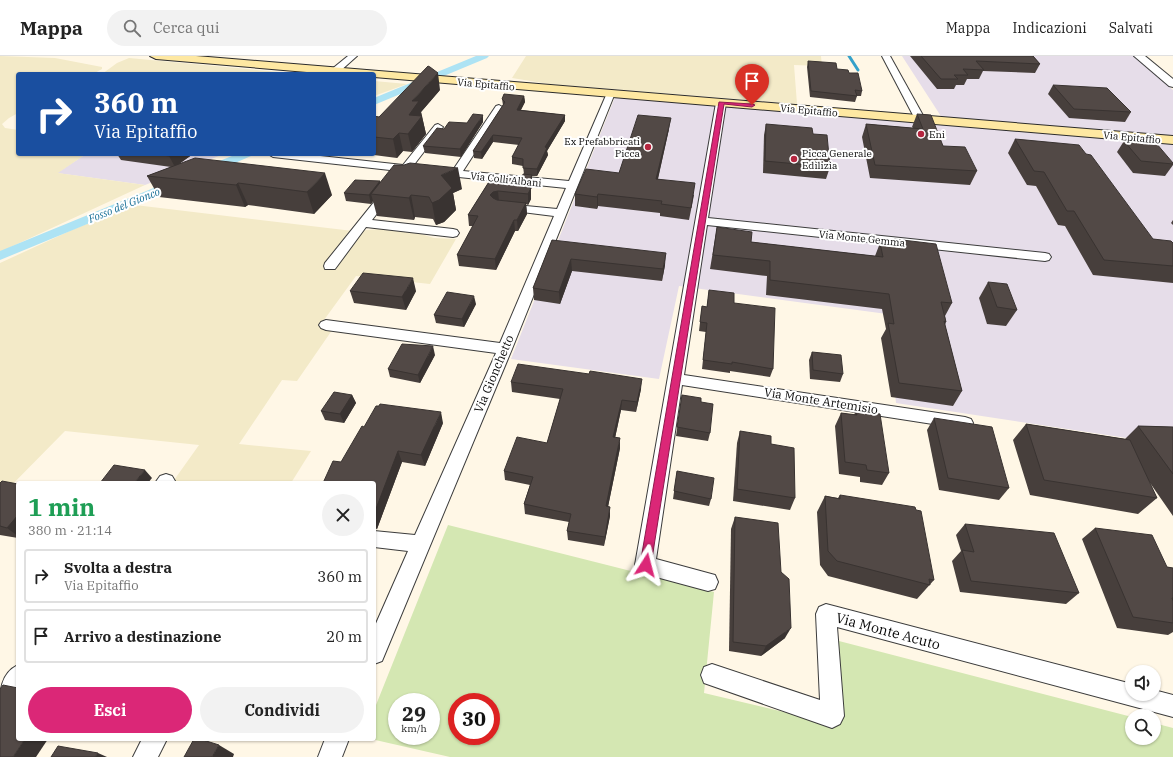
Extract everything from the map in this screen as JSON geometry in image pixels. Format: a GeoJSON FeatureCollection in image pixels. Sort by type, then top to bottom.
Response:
{"type":"FeatureCollection","features":[{"type":"Feature","properties":{"kind":"main road","name":"Via Epitaffio"},"geometry":{"type":"LineString","coordinates":[[156,56],[196,58],[348,72]]}},
{"type":"Feature","properties":{"kind":"main road","name":"Via Epitaffio"},"geometry":{"type":"LineString","coordinates":[[376,74],[1173,140]]}},
{"type":"Feature","properties":{"kind":"street"},"geometry":{"type":"LineString","coordinates":[[335,71],[353,56]]}},
{"type":"Feature","properties":{"kind":"street"},"geometry":{"type":"LineString","coordinates":[[886,56],[920,119]]}},
{"type":"Feature","properties":{"kind":"street"},"geometry":{"type":"LineString","coordinates":[[1139,56],[1173,84]]}},
{"type":"Feature","properties":{"kind":"street","name":"Via Gionchetto"},"geometry":{"type":"LineString","coordinates":[[376,648],[505,349],[610,94]]}},
{"type":"Feature","properties":{"kind":"street"},"geometry":{"type":"LineString","coordinates":[[708,582],[646,565],[721,103]]}},
{"type":"Feature","properties":{"kind":"street"},"geometry":{"type":"LineString","coordinates":[[456,174],[499,108]]}},
{"type":"Feature","properties":{"kind":"street"},"geometry":{"type":"LineString","coordinates":[[330,266],[438,127]]}},
{"type":"Feature","properties":{"kind":"street","name":"Via Colli Albani"},"geometry":{"type":"LineString","coordinates":[[292,156],[572,185]]}},
{"type":"Feature","properties":{"kind":"street"},"geometry":{"type":"LineString","coordinates":[[499,206],[561,212]]}},
{"type":"Feature","properties":{"kind":"street","name":"Via Monte Gemma"},"geometry":{"type":"LineString","coordinates":[[702,222],[1045,257]]}},
{"type":"Feature","properties":{"kind":"street"},"geometry":{"type":"LineString","coordinates":[[363,223],[454,233]]}},
{"type":"Feature","properties":{"kind":"street"},"geometry":{"type":"LineString","coordinates":[[326,325],[505,349]]}},
{"type":"Feature","properties":{"kind":"street","name":"Via Monte Artemisio"},"geometry":{"type":"LineString","coordinates":[[676,379],[966,423]]}},
{"type":"Feature","properties":{"kind":"street"},"geometry":{"type":"LineString","coordinates":[[376,539],[421,544]]}},
{"type":"Feature","properties":{"kind":"street","name":"Via Monte Acuto"},"geometry":{"type":"LineString","coordinates":[[712,676],[832,716],[826,614],[1173,706]]}},
{"type":"Feature","properties":{"kind":"street"},"geometry":{"type":"LineString","coordinates":[[0,700],[16,679]]}},
{"type":"Feature","properties":{"kind":"street"},"geometry":{"type":"LineString","coordinates":[[145,757],[154,741]]}},
{"type":"Feature","properties":{"kind":"street"},"geometry":{"type":"LineString","coordinates":[[330,757],[336,741]]}},
{"type":"Feature","properties":{"kind":"shaded area"},"geometry":{"type":"Polygon","coordinates":[[[0,56],[55,58],[102,67],[102,69],[97,72],[16,72],[16,114],[2,124],[5,128],[16,130],[16,156],[83,156],[58,173],[145,185],[0,252],[0,56]]]}},
{"type":"Feature","properties":{"kind":"shaded area"},"geometry":{"type":"Polygon","coordinates":[[[526,56],[821,56],[822,66],[794,65],[797,104],[549,84],[512,78],[526,56]]]}},
{"type":"Feature","properties":{"kind":"shaded area"},"geometry":{"type":"Polygon","coordinates":[[[902,56],[1134,56],[1173,90],[1173,445],[896,403],[887,314],[679,286],[659,379],[511,359],[615,97],[946,124],[902,56]]]}},
{"type":"Feature","properties":{"kind":"shaded area"},"geometry":{"type":"Polygon","coordinates":[[[129,58],[280,72],[105,72],[117,63],[129,58]]]}},
{"type":"Feature","properties":{"kind":"shaded area"},"geometry":{"type":"Polygon","coordinates":[[[376,81],[407,84],[376,95],[376,81]]]}},
{"type":"Feature","properties":{"kind":"shaded area"},"geometry":{"type":"Polygon","coordinates":[[[83,156],[219,156],[145,185],[57,173],[83,156]]]}},
{"type":"Feature","properties":{"kind":"shaded area"},"geometry":{"type":"Polygon","coordinates":[[[135,205],[353,231],[359,233],[366,230],[381,229],[421,234],[434,238],[456,239],[430,284],[356,276],[324,320],[337,323],[297,381],[282,380],[239,444],[311,451],[292,481],[173,481],[199,445],[65,431],[0,497],[0,263],[74,229],[135,205]]]}},
{"type":"Feature","properties":{"kind":"green space"},"geometry":{"type":"Polygon","coordinates":[[[448,525],[714,592],[704,693],[838,725],[839,641],[1125,715],[1125,745],[1161,745],[1161,725],[1173,728],[1173,757],[450,757],[397,745],[440,745],[440,693],[388,693],[388,743],[376,740],[376,705],[448,525]]]}},
{"type":"Feature","properties":{"kind":"building"},"geometry":{"type":"Polygon","coordinates":[[[921,56],[1033,56],[1040,64],[976,61],[984,70],[963,69],[968,75],[954,75],[958,79],[941,79],[921,56]]]}},
{"type":"Feature","properties":{"kind":"building"},"geometry":{"type":"Polygon","coordinates":[[[808,61],[836,63],[837,69],[848,70],[849,73],[858,73],[862,91],[855,90],[857,96],[811,91],[808,61]]]}},
{"type":"Feature","properties":{"kind":"building"},"geometry":{"type":"Polygon","coordinates":[[[428,66],[438,73],[412,101],[419,101],[409,115],[422,116],[408,134],[399,133],[393,139],[376,137],[376,116],[379,117],[428,66]]]}},
{"type":"Feature","properties":{"kind":"building"},"geometry":{"type":"Polygon","coordinates":[[[1053,85],[1107,88],[1131,112],[1074,109],[1053,85]]]}},
{"type":"Feature","properties":{"kind":"building"},"geometry":{"type":"Polygon","coordinates":[[[504,94],[524,96],[517,110],[565,115],[545,147],[547,148],[537,169],[523,168],[523,159],[512,157],[522,138],[493,135],[481,152],[473,151],[505,102],[502,99],[504,94]]]}},
{"type":"Feature","properties":{"kind":"building"},"geometry":{"type":"Polygon","coordinates":[[[473,114],[483,115],[460,149],[423,146],[437,128],[444,129],[449,122],[467,123],[473,114]]]}},
{"type":"Feature","properties":{"kind":"building"},"geometry":{"type":"Polygon","coordinates":[[[917,114],[931,115],[943,146],[965,147],[977,171],[875,165],[866,124],[923,129],[917,114]]]}},
{"type":"Feature","properties":{"kind":"building"},"geometry":{"type":"Polygon","coordinates":[[[638,115],[671,118],[656,179],[695,183],[691,208],[661,204],[662,201],[598,194],[597,197],[575,194],[586,169],[619,173],[638,115]]]}},
{"type":"Feature","properties":{"kind":"building","name":"Picca Generale Edilizia"},"geometry":{"type":"Polygon","coordinates":[[[766,124],[812,128],[813,134],[827,135],[830,167],[765,161],[766,124]]]}},
{"type":"Feature","properties":{"kind":"building"},"geometry":{"type":"Polygon","coordinates":[[[1015,139],[1079,145],[1086,154],[1091,155],[1153,239],[1171,241],[1173,243],[1173,266],[1104,260],[1074,211],[1067,211],[1044,172],[1034,171],[1015,139]]]}},
{"type":"Feature","properties":{"kind":"building"},"geometry":{"type":"Polygon","coordinates":[[[1124,141],[1156,143],[1173,164],[1141,161],[1124,141]]]}},
{"type":"Feature","properties":{"kind":"building"},"geometry":{"type":"Polygon","coordinates":[[[195,158],[325,173],[307,192],[238,183],[236,185],[147,176],[195,158]]]}},
{"type":"Feature","properties":{"kind":"building"},"geometry":{"type":"Polygon","coordinates":[[[410,163],[458,168],[441,175],[452,188],[439,200],[432,203],[429,197],[411,195],[409,198],[371,194],[394,165],[404,165],[410,163]]]}},
{"type":"Feature","properties":{"kind":"building"},"geometry":{"type":"Polygon","coordinates":[[[523,174],[532,175],[526,187],[531,188],[528,194],[498,191],[493,192],[490,195],[497,200],[526,203],[517,220],[514,220],[495,259],[457,255],[478,216],[468,215],[492,177],[522,180],[523,174]]]}},
{"type":"Feature","properties":{"kind":"building"},"geometry":{"type":"Polygon","coordinates":[[[355,180],[380,181],[369,195],[344,193],[355,180]]]}},
{"type":"Feature","properties":{"kind":"building"},"geometry":{"type":"Polygon","coordinates":[[[717,227],[752,232],[751,242],[883,257],[880,243],[895,245],[894,239],[936,244],[952,303],[941,302],[946,322],[944,321],[962,391],[899,383],[888,323],[894,324],[889,294],[770,280],[770,261],[713,255],[717,227]]]}},
{"type":"Feature","properties":{"kind":"building"},"geometry":{"type":"Polygon","coordinates":[[[552,240],[666,253],[663,269],[571,259],[559,292],[533,288],[552,240]]]}},
{"type":"Feature","properties":{"kind":"building"},"geometry":{"type":"Polygon","coordinates":[[[363,273],[413,278],[402,297],[350,291],[363,273]]]}},
{"type":"Feature","properties":{"kind":"building"},"geometry":{"type":"Polygon","coordinates":[[[988,282],[1007,284],[1017,310],[997,307],[988,282]]]}},
{"type":"Feature","properties":{"kind":"building"},"geometry":{"type":"Polygon","coordinates":[[[709,290],[734,293],[734,303],[775,308],[773,369],[732,362],[732,364],[703,360],[707,323],[700,322],[702,306],[707,307],[709,290]]]}},
{"type":"Feature","properties":{"kind":"building"},"geometry":{"type":"Polygon","coordinates":[[[447,292],[474,296],[462,319],[434,315],[447,292]]]}},
{"type":"Feature","properties":{"kind":"building"},"geometry":{"type":"Polygon","coordinates":[[[402,344],[433,346],[418,375],[388,369],[402,344]]]}},
{"type":"Feature","properties":{"kind":"building"},"geometry":{"type":"Polygon","coordinates":[[[812,352],[841,355],[843,374],[813,370],[812,352]]]}},
{"type":"Feature","properties":{"kind":"building"},"geometry":{"type":"Polygon","coordinates":[[[518,364],[589,374],[590,371],[642,379],[637,402],[622,400],[613,437],[620,438],[606,506],[610,507],[605,537],[567,531],[571,514],[524,504],[533,477],[504,471],[517,437],[547,443],[563,389],[511,382],[518,364]]]}},
{"type":"Feature","properties":{"kind":"building"},"geometry":{"type":"Polygon","coordinates":[[[334,392],[352,395],[340,414],[321,411],[334,392]]]}},
{"type":"Feature","properties":{"kind":"building"},"geometry":{"type":"Polygon","coordinates":[[[682,395],[701,398],[701,402],[713,404],[710,433],[677,427],[682,395]]]}},
{"type":"Feature","properties":{"kind":"building"},"geometry":{"type":"Polygon","coordinates":[[[380,404],[441,412],[421,455],[398,451],[376,509],[376,481],[324,481],[333,461],[341,462],[362,426],[364,427],[376,406],[379,406],[380,404]]]}},
{"type":"Feature","properties":{"kind":"building"},"geometry":{"type":"Polygon","coordinates":[[[856,410],[880,414],[889,473],[867,470],[866,465],[845,462],[841,413],[857,415],[856,410]]]}},
{"type":"Feature","properties":{"kind":"building"},"geometry":{"type":"Polygon","coordinates":[[[934,418],[992,427],[1009,488],[948,478],[934,418]]]}},
{"type":"Feature","properties":{"kind":"building"},"geometry":{"type":"Polygon","coordinates":[[[1026,424],[1130,440],[1157,498],[1044,480],[1026,424]]]}},
{"type":"Feature","properties":{"kind":"building"},"geometry":{"type":"Polygon","coordinates":[[[1138,426],[1173,427],[1173,474],[1138,426]]]}},
{"type":"Feature","properties":{"kind":"building"},"geometry":{"type":"Polygon","coordinates":[[[740,431],[771,436],[771,444],[794,448],[795,498],[737,489],[740,431]]]}},
{"type":"Feature","properties":{"kind":"building"},"geometry":{"type":"Polygon","coordinates":[[[114,465],[145,470],[136,481],[102,481],[114,465]]]}},
{"type":"Feature","properties":{"kind":"building"},"geometry":{"type":"Polygon","coordinates":[[[677,471],[714,478],[711,499],[674,491],[677,471]]]}},
{"type":"Feature","properties":{"kind":"building"},"geometry":{"type":"Polygon","coordinates":[[[2,481],[16,484],[16,517],[7,528],[0,526],[0,483],[2,481]]]}},
{"type":"Feature","properties":{"kind":"building"},"geometry":{"type":"Polygon","coordinates":[[[840,495],[915,507],[916,510],[921,511],[934,580],[929,579],[930,585],[837,561],[828,551],[825,496],[840,499],[840,495]]]}},
{"type":"Feature","properties":{"kind":"building"},"geometry":{"type":"Polygon","coordinates":[[[735,517],[778,523],[781,572],[789,579],[791,628],[766,646],[733,642],[735,517]]]}},
{"type":"Feature","properties":{"kind":"building"},"geometry":{"type":"Polygon","coordinates":[[[965,524],[1054,533],[1079,593],[971,581],[962,550],[974,552],[965,524]]]}},
{"type":"Feature","properties":{"kind":"building"},"geometry":{"type":"Polygon","coordinates":[[[1095,528],[1152,535],[1167,567],[1173,568],[1173,623],[1133,617],[1095,528]]]}},
{"type":"Feature","properties":{"kind":"building"},"geometry":{"type":"Polygon","coordinates":[[[3,685],[16,688],[16,741],[24,741],[13,757],[0,757],[0,689],[3,685]]]}},
{"type":"Feature","properties":{"kind":"building"},"geometry":{"type":"Polygon","coordinates":[[[193,741],[206,741],[219,745],[212,757],[184,757],[193,741]]]}},
{"type":"Feature","properties":{"kind":"building"},"geometry":{"type":"Polygon","coordinates":[[[58,746],[98,753],[95,757],[51,757],[58,746]]]}},
{"type":"Feature","properties":{"kind":"waterway","name":"Fosso del Gionco"},"geometry":{"type":"LineString","coordinates":[[376,101],[484,56]]}},
{"type":"Feature","properties":{"kind":"waterway"},"geometry":{"type":"LineString","coordinates":[[849,56],[858,70]]}},
{"type":"Feature","properties":{"kind":"waterway","name":"Fosso del Gionco"},"geometry":{"type":"LineString","coordinates":[[206,171],[242,156]]}},
{"type":"Feature","properties":{"kind":"waterway","name":"Fosso del Gionco"},"geometry":{"type":"LineString","coordinates":[[0,256],[178,182]]}},
{"type":"Feature","properties":{"kind":"place","name":"Eni"},"geometry":{"type":"Point","coordinates":[921,134]}},
{"type":"Feature","properties":{"kind":"place","name":"Ex Prefabbricati Picca"},"geometry":{"type":"Point","coordinates":[648,147]}},
{"type":"Feature","properties":{"kind":"place","name":"Picca Generale Edilizia"},"geometry":{"type":"Point","coordinates":[794,159]}},
{"type":"Feature","properties":{"kind":"route"},"geometry":{"type":"LineString","coordinates":[[646,565],[721,103],[752,105]]}}]}
